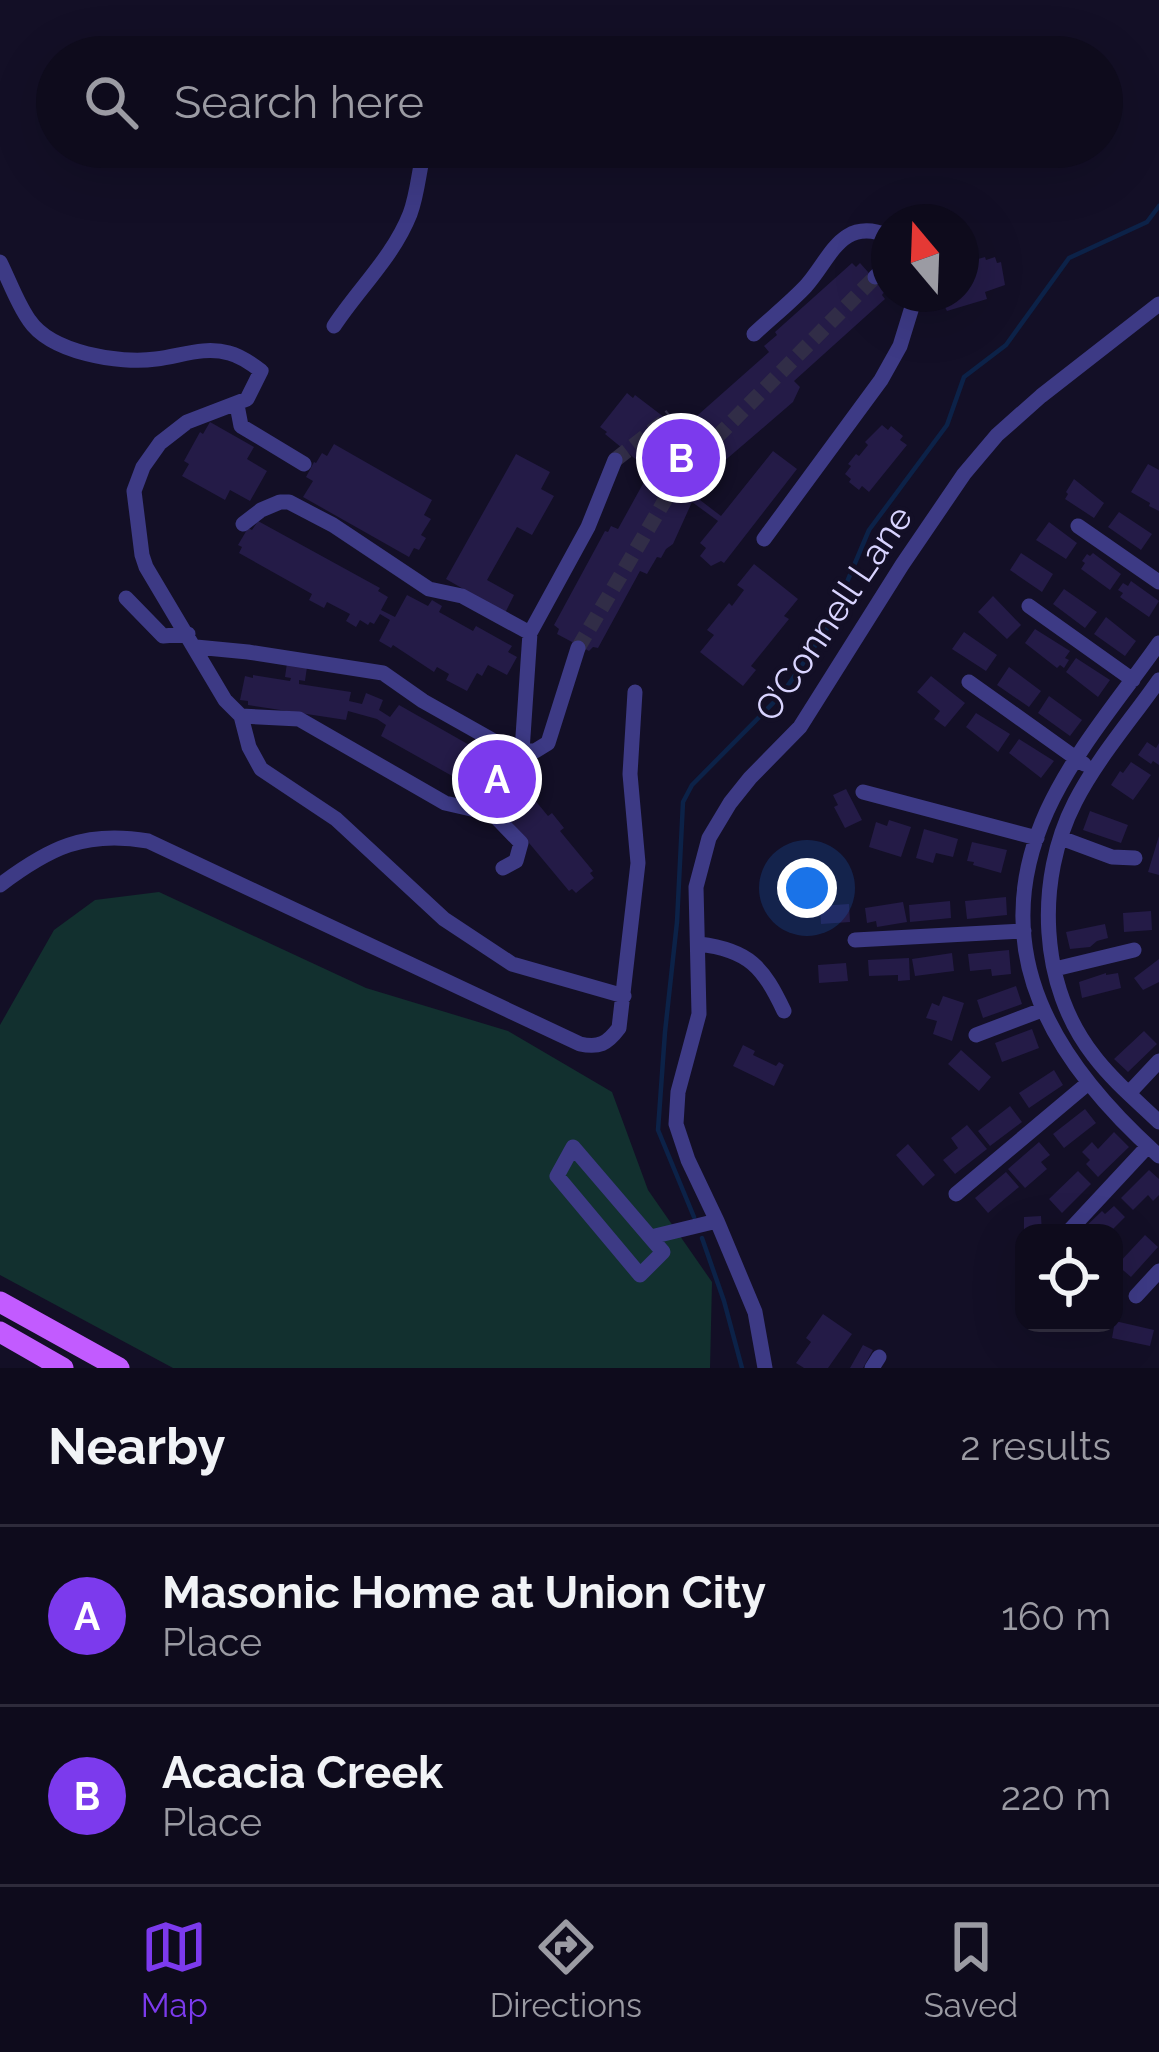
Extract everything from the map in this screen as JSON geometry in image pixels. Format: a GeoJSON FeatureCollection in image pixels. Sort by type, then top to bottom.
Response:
{"type":"FeatureCollection","features":[{"type":"Feature","properties":{"kind":"main road"},"geometry":{"type":"LineString","coordinates":[[0,1301],[119,1368]]}},
{"type":"Feature","properties":{"kind":"main road"},"geometry":{"type":"LineString","coordinates":[[0,1333],[63,1368]]}},
{"type":"Feature","properties":{"kind":"street"},"geometry":{"type":"LineString","coordinates":[[334,326],[380,268],[411,213],[421,168]]}},
{"type":"Feature","properties":{"kind":"street"},"geometry":{"type":"LineString","coordinates":[[754,334],[808,284],[846,236],[871,231]]}},
{"type":"Feature","properties":{"kind":"street"},"geometry":{"type":"LineString","coordinates":[[0,262],[30,322],[48,339],[74,351],[133,361],[197,350],[230,353],[261,371],[247,399],[187,422],[160,443],[134,491],[146,567],[226,700],[241,716],[249,747],[262,769],[336,819],[444,919],[512,964],[624,996]]}},
{"type":"Feature","properties":{"kind":"street","name":"O’Connell Lane"},"geometry":{"type":"LineString","coordinates":[[764,1368],[755,1312],[676,1124],[678,1093],[699,1014],[696,886],[709,838],[730,802],[800,727],[964,474],[997,435],[1041,396],[1159,304]]}},
{"type":"Feature","properties":{"kind":"street"},"geometry":{"type":"LineString","coordinates":[[764,539],[881,380],[900,346],[910,312]]}},
{"type":"Feature","properties":{"kind":"street"},"geometry":{"type":"LineString","coordinates":[[237,405],[242,427],[304,464]]}},
{"type":"Feature","properties":{"kind":"street"},"geometry":{"type":"LineString","coordinates":[[522,751],[530,633],[588,527],[615,460]]}},
{"type":"Feature","properties":{"kind":"street"},"geometry":{"type":"LineString","coordinates":[[243,524],[261,510],[289,502],[429,589],[462,596],[530,633]]}},
{"type":"Feature","properties":{"kind":"street"},"geometry":{"type":"LineString","coordinates":[[1078,526],[1159,582]]}},
{"type":"Feature","properties":{"kind":"street"},"geometry":{"type":"LineString","coordinates":[[126,598],[163,636],[383,673],[501,745],[522,751],[535,751],[548,743],[578,648]]}},
{"type":"Feature","properties":{"kind":"street"},"geometry":{"type":"LineString","coordinates":[[1028,606],[1133,680]]}},
{"type":"Feature","properties":{"kind":"street"},"geometry":{"type":"LineString","coordinates":[[1076,1224],[1153,1151],[1087,1084],[1042,1010],[1024,931],[1029,858],[1048,808],[1077,759],[1159,643]]}},
{"type":"Feature","properties":{"kind":"street"},"geometry":{"type":"LineString","coordinates":[[1159,680],[1075,802],[1047,899],[1055,969],[1076,1028],[1094,1057],[1159,1122]]}},
{"type":"Feature","properties":{"kind":"street"},"geometry":{"type":"LineString","coordinates":[[969,682],[1094,771]]}},
{"type":"Feature","properties":{"kind":"street"},"geometry":{"type":"LineString","coordinates":[[0,885],[68,843],[98,837],[148,842],[596,1048],[619,1028],[624,996],[638,863],[630,774],[635,692]]}},
{"type":"Feature","properties":{"kind":"street"},"geometry":{"type":"LineString","coordinates":[[241,716],[299,719],[446,803],[493,814],[521,843],[516,861],[503,868]]}},
{"type":"Feature","properties":{"kind":"street"},"geometry":{"type":"LineString","coordinates":[[862,792],[1036,838]]}},
{"type":"Feature","properties":{"kind":"street"},"geometry":{"type":"LineString","coordinates":[[1061,838],[1112,857],[1135,858]]}},
{"type":"Feature","properties":{"kind":"street"},"geometry":{"type":"LineString","coordinates":[[1026,899],[1047,899]]}},
{"type":"Feature","properties":{"kind":"street"},"geometry":{"type":"LineString","coordinates":[[855,940],[1024,931]]}},
{"type":"Feature","properties":{"kind":"street"},"geometry":{"type":"LineString","coordinates":[[699,944],[726,947],[746,956],[770,980],[784,1011]]}},
{"type":"Feature","properties":{"kind":"street"},"geometry":{"type":"LineString","coordinates":[[1055,969],[1134,950]]}},
{"type":"Feature","properties":{"kind":"street"},"geometry":{"type":"LineString","coordinates":[[976,1035],[1042,1010]]}},
{"type":"Feature","properties":{"kind":"street"},"geometry":{"type":"LineString","coordinates":[[1129,1094],[1159,1061]]}},
{"type":"Feature","properties":{"kind":"street"},"geometry":{"type":"LineString","coordinates":[[956,1194],[1087,1084]]}},
{"type":"Feature","properties":{"kind":"street"},"geometry":{"type":"LineString","coordinates":[[573,1147],[651,1237],[663,1252],[640,1275],[557,1176],[573,1147]]}},
{"type":"Feature","properties":{"kind":"street"},"geometry":{"type":"LineString","coordinates":[[651,1237],[720,1228]]}},
{"type":"Feature","properties":{"kind":"street"},"geometry":{"type":"LineString","coordinates":[[1136,1296],[1159,1271]]}},
{"type":"Feature","properties":{"kind":"green space"},"geometry":{"type":"Polygon","coordinates":[[[159,892],[366,988],[508,1031],[612,1092],[648,1190],[712,1282],[710,1368],[173,1368],[0,1275],[0,1025],[54,930],[95,900],[159,892]]]}},
{"type":"Feature","properties":{"kind":"building"},"geometry":{"type":"Polygon","coordinates":[[[995,257],[1001,262],[1005,285],[985,292],[987,299],[979,301],[979,259],[995,257]]]}},
{"type":"Feature","properties":{"kind":"building"},"geometry":{"type":"Polygon","coordinates":[[[852,263],[856,267],[860,263],[871,275],[871,312],[794,381],[800,387],[793,402],[722,463],[721,472],[700,500],[721,516],[773,451],[797,469],[724,563],[711,566],[700,556],[706,548],[700,543],[718,521],[692,502],[673,544],[647,574],[640,571],[598,648],[589,651],[557,634],[554,625],[605,531],[611,526],[618,529],[650,471],[600,427],[627,393],[681,430],[769,352],[764,346],[852,263]]]}},
{"type":"Feature","properties":{"kind":"building"},"geometry":{"type":"Polygon","coordinates":[[[210,422],[254,447],[247,459],[267,471],[250,501],[230,490],[225,500],[182,476],[189,464],[184,461],[210,422]]]}},
{"type":"Feature","properties":{"kind":"building"},"geometry":{"type":"Polygon","coordinates":[[[882,425],[888,430],[891,426],[907,445],[869,492],[862,486],[859,490],[845,474],[848,464],[882,425]]]}},
{"type":"Feature","properties":{"kind":"building"},"geometry":{"type":"Polygon","coordinates":[[[334,444],[432,500],[424,515],[431,519],[419,550],[414,548],[409,557],[303,497],[313,481],[306,477],[314,462],[322,453],[327,456],[334,444]]]}},
{"type":"Feature","properties":{"kind":"building"},"geometry":{"type":"Polygon","coordinates":[[[516,454],[550,472],[541,489],[554,496],[532,535],[517,527],[487,580],[514,595],[505,613],[446,579],[516,454]]]}},
{"type":"Feature","properties":{"kind":"building"},"geometry":{"type":"Polygon","coordinates":[[[1148,464],[1159,470],[1159,511],[1131,492],[1148,464]]]}},
{"type":"Feature","properties":{"kind":"building"},"geometry":{"type":"Polygon","coordinates":[[[1074,479],[1104,503],[1094,518],[1065,499],[1074,479]]]}},
{"type":"Feature","properties":{"kind":"building"},"geometry":{"type":"Polygon","coordinates":[[[1119,512],[1152,534],[1141,550],[1108,527],[1119,512]]]}},
{"type":"Feature","properties":{"kind":"building"},"geometry":{"type":"Polygon","coordinates":[[[258,521],[380,588],[388,597],[381,610],[395,617],[407,595],[428,606],[432,600],[442,606],[439,612],[512,646],[508,652],[517,657],[507,675],[488,665],[467,691],[446,680],[449,674],[437,667],[434,672],[379,641],[390,620],[380,614],[374,624],[360,620],[356,627],[346,621],[350,614],[327,602],[324,608],[309,600],[312,594],[239,553],[242,547],[238,545],[248,528],[252,530],[258,521]]]}},
{"type":"Feature","properties":{"kind":"building"},"geometry":{"type":"Polygon","coordinates":[[[1049,522],[1077,543],[1066,559],[1036,540],[1049,522]]]}},
{"type":"Feature","properties":{"kind":"building"},"geometry":{"type":"Polygon","coordinates":[[[1021,553],[1053,574],[1042,592],[1010,570],[1021,553]]]}},
{"type":"Feature","properties":{"kind":"building"},"geometry":{"type":"Polygon","coordinates":[[[1093,553],[1121,574],[1110,590],[1081,569],[1087,554],[1093,553]]]}},
{"type":"Feature","properties":{"kind":"building"},"geometry":{"type":"Polygon","coordinates":[[[754,564],[798,599],[784,616],[789,619],[751,666],[756,670],[743,686],[700,652],[714,635],[707,630],[744,590],[737,585],[754,564]]]}},
{"type":"Feature","properties":{"kind":"building"},"geometry":{"type":"Polygon","coordinates":[[[1131,581],[1159,601],[1149,617],[1120,597],[1123,593],[1118,590],[1131,581]]]}},
{"type":"Feature","properties":{"kind":"building"},"geometry":{"type":"Polygon","coordinates":[[[1064,589],[1097,612],[1085,628],[1053,604],[1064,589]]]}},
{"type":"Feature","properties":{"kind":"building"},"geometry":{"type":"Polygon","coordinates":[[[993,596],[1021,625],[1007,639],[978,612],[993,596]]]}},
{"type":"Feature","properties":{"kind":"building"},"geometry":{"type":"Polygon","coordinates":[[[1106,617],[1136,641],[1125,656],[1094,634],[1106,617]]]}},
{"type":"Feature","properties":{"kind":"building"},"geometry":{"type":"Polygon","coordinates":[[[1035,629],[1070,651],[1064,668],[1057,668],[1025,643],[1035,629]]]}},
{"type":"Feature","properties":{"kind":"building"},"geometry":{"type":"Polygon","coordinates":[[[964,632],[997,655],[986,671],[952,649],[964,632]]]}},
{"type":"Feature","properties":{"kind":"building"},"geometry":{"type":"Polygon","coordinates":[[[1076,658],[1110,680],[1098,697],[1066,672],[1076,658]]]}},
{"type":"Feature","properties":{"kind":"building"},"geometry":{"type":"Polygon","coordinates":[[[287,663],[307,667],[305,681],[299,684],[351,692],[349,701],[362,704],[366,693],[383,700],[379,710],[390,717],[399,705],[487,755],[479,768],[492,774],[500,765],[514,777],[508,785],[515,794],[524,787],[548,816],[552,813],[594,878],[576,893],[569,891],[499,807],[507,801],[501,793],[476,776],[470,786],[381,736],[386,725],[377,719],[348,711],[346,720],[240,700],[245,676],[290,681],[285,677],[287,663]]]}},
{"type":"Feature","properties":{"kind":"building"},"geometry":{"type":"Polygon","coordinates":[[[1009,667],[1041,691],[1029,707],[997,685],[1009,667]]]}},
{"type":"Feature","properties":{"kind":"building"},"geometry":{"type":"Polygon","coordinates":[[[931,676],[965,703],[945,727],[934,719],[940,711],[917,692],[931,676]]]}},
{"type":"Feature","properties":{"kind":"building"},"geometry":{"type":"Polygon","coordinates":[[[1049,696],[1082,720],[1070,736],[1038,713],[1049,696]]]}},
{"type":"Feature","properties":{"kind":"building"},"geometry":{"type":"Polygon","coordinates":[[[976,713],[1010,734],[998,752],[966,727],[976,713]]]}},
{"type":"Feature","properties":{"kind":"building"},"geometry":{"type":"Polygon","coordinates":[[[1019,739],[1054,761],[1041,778],[1009,753],[1019,739]]]}},
{"type":"Feature","properties":{"kind":"building"},"geometry":{"type":"Polygon","coordinates":[[[1147,742],[1156,748],[1159,743],[1159,765],[1138,755],[1147,742]]]}},
{"type":"Feature","properties":{"kind":"building"},"geometry":{"type":"Polygon","coordinates":[[[1131,762],[1151,775],[1133,800],[1111,785],[1131,762]]]}},
{"type":"Feature","properties":{"kind":"building"},"geometry":{"type":"Polygon","coordinates":[[[846,789],[862,820],[845,828],[833,795],[846,789]]]}},
{"type":"Feature","properties":{"kind":"building"},"geometry":{"type":"Polygon","coordinates":[[[1090,811],[1128,825],[1121,843],[1083,830],[1090,811]]]}},
{"type":"Feature","properties":{"kind":"building"},"geometry":{"type":"Polygon","coordinates":[[[889,820],[911,827],[901,857],[869,847],[876,822],[887,826],[889,820]]]}},
{"type":"Feature","properties":{"kind":"building"},"geometry":{"type":"Polygon","coordinates":[[[924,829],[958,839],[953,857],[936,853],[933,863],[916,858],[924,829]]]}},
{"type":"Feature","properties":{"kind":"building"},"geometry":{"type":"Polygon","coordinates":[[[1159,836],[1159,875],[1148,872],[1159,836]]]}},
{"type":"Feature","properties":{"kind":"building"},"geometry":{"type":"Polygon","coordinates":[[[972,842],[1007,850],[1001,873],[967,861],[972,842]]]}},
{"type":"Feature","properties":{"kind":"building"},"geometry":{"type":"Polygon","coordinates":[[[1006,897],[1007,915],[967,919],[965,901],[1006,897]]]}},
{"type":"Feature","properties":{"kind":"building"},"geometry":{"type":"Polygon","coordinates":[[[950,901],[951,918],[910,922],[909,905],[950,901]]]}},
{"type":"Feature","properties":{"kind":"building"},"geometry":{"type":"Polygon","coordinates":[[[903,902],[907,922],[877,927],[876,921],[867,923],[865,908],[903,902]]]}},
{"type":"Feature","properties":{"kind":"building"},"geometry":{"type":"Polygon","coordinates":[[[849,904],[850,922],[821,924],[820,906],[849,904]]]}},
{"type":"Feature","properties":{"kind":"building"},"geometry":{"type":"Polygon","coordinates":[[[1151,911],[1152,930],[1124,932],[1123,913],[1151,911]]]}},
{"type":"Feature","properties":{"kind":"building"},"geometry":{"type":"Polygon","coordinates":[[[1105,924],[1108,938],[1090,947],[1070,949],[1066,932],[1105,924]]]}},
{"type":"Feature","properties":{"kind":"building"},"geometry":{"type":"Polygon","coordinates":[[[1009,950],[1011,974],[970,971],[968,954],[1009,950]]]}},
{"type":"Feature","properties":{"kind":"building"},"geometry":{"type":"Polygon","coordinates":[[[952,953],[954,971],[915,976],[912,959],[952,953]]]}},
{"type":"Feature","properties":{"kind":"building"},"geometry":{"type":"Polygon","coordinates":[[[909,958],[910,980],[898,981],[898,975],[869,976],[868,960],[909,958]]]}},
{"type":"Feature","properties":{"kind":"building"},"geometry":{"type":"Polygon","coordinates":[[[1159,959],[1159,982],[1143,990],[1134,978],[1159,959]]]}},
{"type":"Feature","properties":{"kind":"building"},"geometry":{"type":"Polygon","coordinates":[[[846,963],[848,981],[819,983],[818,965],[846,963]]]}},
{"type":"Feature","properties":{"kind":"building"},"geometry":{"type":"Polygon","coordinates":[[[1118,973],[1121,988],[1082,998],[1079,982],[1118,973]]]}},
{"type":"Feature","properties":{"kind":"building"},"geometry":{"type":"Polygon","coordinates":[[[1016,986],[1022,1004],[983,1018],[977,1000],[1016,986]]]}},
{"type":"Feature","properties":{"kind":"building"},"geometry":{"type":"Polygon","coordinates":[[[943,996],[964,1003],[952,1041],[933,1034],[937,1021],[926,1018],[932,1003],[939,1006],[943,996]]]}},
{"type":"Feature","properties":{"kind":"building"},"geometry":{"type":"Polygon","coordinates":[[[1032,1029],[1039,1048],[1002,1062],[995,1043],[1032,1029]]]}},
{"type":"Feature","properties":{"kind":"building"},"geometry":{"type":"Polygon","coordinates":[[[1144,1031],[1157,1044],[1128,1072],[1114,1059],[1144,1031]]]}},
{"type":"Feature","properties":{"kind":"building"},"geometry":{"type":"Polygon","coordinates":[[[743,1045],[755,1051],[753,1055],[784,1065],[774,1086],[733,1066],[743,1045]]]}},
{"type":"Feature","properties":{"kind":"building"},"geometry":{"type":"Polygon","coordinates":[[[961,1050],[991,1077],[979,1091],[948,1064],[961,1050]]]}},
{"type":"Feature","properties":{"kind":"building"},"geometry":{"type":"Polygon","coordinates":[[[1054,1070],[1063,1085],[1029,1108],[1019,1093],[1054,1070]]]}},
{"type":"Feature","properties":{"kind":"building"},"geometry":{"type":"Polygon","coordinates":[[[1010,1106],[1022,1122],[990,1146],[978,1131],[1010,1106]]]}},
{"type":"Feature","properties":{"kind":"building"},"geometry":{"type":"Polygon","coordinates":[[[1085,1109],[1096,1123],[1064,1148],[1053,1134],[1085,1109]]]}},
{"type":"Feature","properties":{"kind":"building"},"geometry":{"type":"Polygon","coordinates":[[[967,1125],[987,1149],[955,1174],[943,1160],[958,1148],[951,1138],[967,1125]]]}},
{"type":"Feature","properties":{"kind":"building"},"geometry":{"type":"Polygon","coordinates":[[[1114,1132],[1129,1147],[1098,1177],[1082,1152],[1092,1142],[1098,1149],[1114,1132]]]}},
{"type":"Feature","properties":{"kind":"building"},"geometry":{"type":"Polygon","coordinates":[[[1039,1142],[1050,1155],[1041,1162],[1047,1169],[1025,1188],[1008,1169],[1039,1142]]]}},
{"type":"Feature","properties":{"kind":"building"},"geometry":{"type":"Polygon","coordinates":[[[908,1144],[935,1175],[923,1186],[896,1155],[908,1144]]]}},
{"type":"Feature","properties":{"kind":"building"},"geometry":{"type":"Polygon","coordinates":[[[1149,1170],[1159,1179],[1159,1195],[1153,1201],[1148,1195],[1133,1210],[1121,1198],[1149,1170]]]}},
{"type":"Feature","properties":{"kind":"building"},"geometry":{"type":"Polygon","coordinates":[[[1078,1171],[1091,1184],[1062,1213],[1049,1199],[1078,1171]]]}},
{"type":"Feature","properties":{"kind":"building"},"geometry":{"type":"Polygon","coordinates":[[[1006,1172],[1019,1187],[988,1213],[975,1198],[1006,1172]]]}},
{"type":"Feature","properties":{"kind":"building"},"geometry":{"type":"Polygon","coordinates":[[[1114,1206],[1125,1217],[1118,1224],[1088,1224],[1102,1211],[1105,1214],[1114,1206]]]}},
{"type":"Feature","properties":{"kind":"building"},"geometry":{"type":"Polygon","coordinates":[[[1041,1216],[1041,1224],[1024,1224],[1024,1217],[1041,1216]]]}},
{"type":"Feature","properties":{"kind":"building"},"geometry":{"type":"Polygon","coordinates":[[[1145,1235],[1158,1247],[1131,1277],[1123,1270],[1123,1259],[1145,1235]]]}},
{"type":"Feature","properties":{"kind":"building"},"geometry":{"type":"Polygon","coordinates":[[[823,1314],[852,1334],[828,1368],[804,1368],[796,1363],[823,1314]]]}},
{"type":"Feature","properties":{"kind":"building"},"geometry":{"type":"Polygon","coordinates":[[[1123,1323],[1154,1330],[1150,1346],[1112,1338],[1113,1332],[1123,1332],[1123,1323]]]}},
{"type":"Feature","properties":{"kind":"building"},"geometry":{"type":"Polygon","coordinates":[[[863,1345],[873,1350],[863,1368],[850,1368],[863,1345]]]}},
{"type":"Feature","properties":{"kind":"waterway"},"geometry":{"type":"LineString","coordinates":[[694,1217],[658,1130],[683,802],[692,785],[782,694],[828,627],[869,530],[947,425],[964,377],[1006,345],[1069,258],[1147,222],[1159,206]]}},
{"type":"Feature","properties":{"kind":"waterway"},"geometry":{"type":"LineString","coordinates":[[702,1238],[742,1368]]}},
{"type":"Feature","properties":{"kind":"tunnel"},"geometry":{"type":"LineString","coordinates":[[578,648],[671,490],[705,449],[871,281]]}},
{"type":"Feature","properties":{"kind":"tunnel"},"geometry":{"type":"LineString","coordinates":[[615,460],[671,416]]}},
{"type":"Feature","properties":{"kind":"place","name":"Acacia Creek"},"geometry":{"type":"Point","coordinates":[681,458]}},
{"type":"Feature","properties":{"kind":"place","name":"Masonic Home at Union City"},"geometry":{"type":"Point","coordinates":[497,779]}}]}
